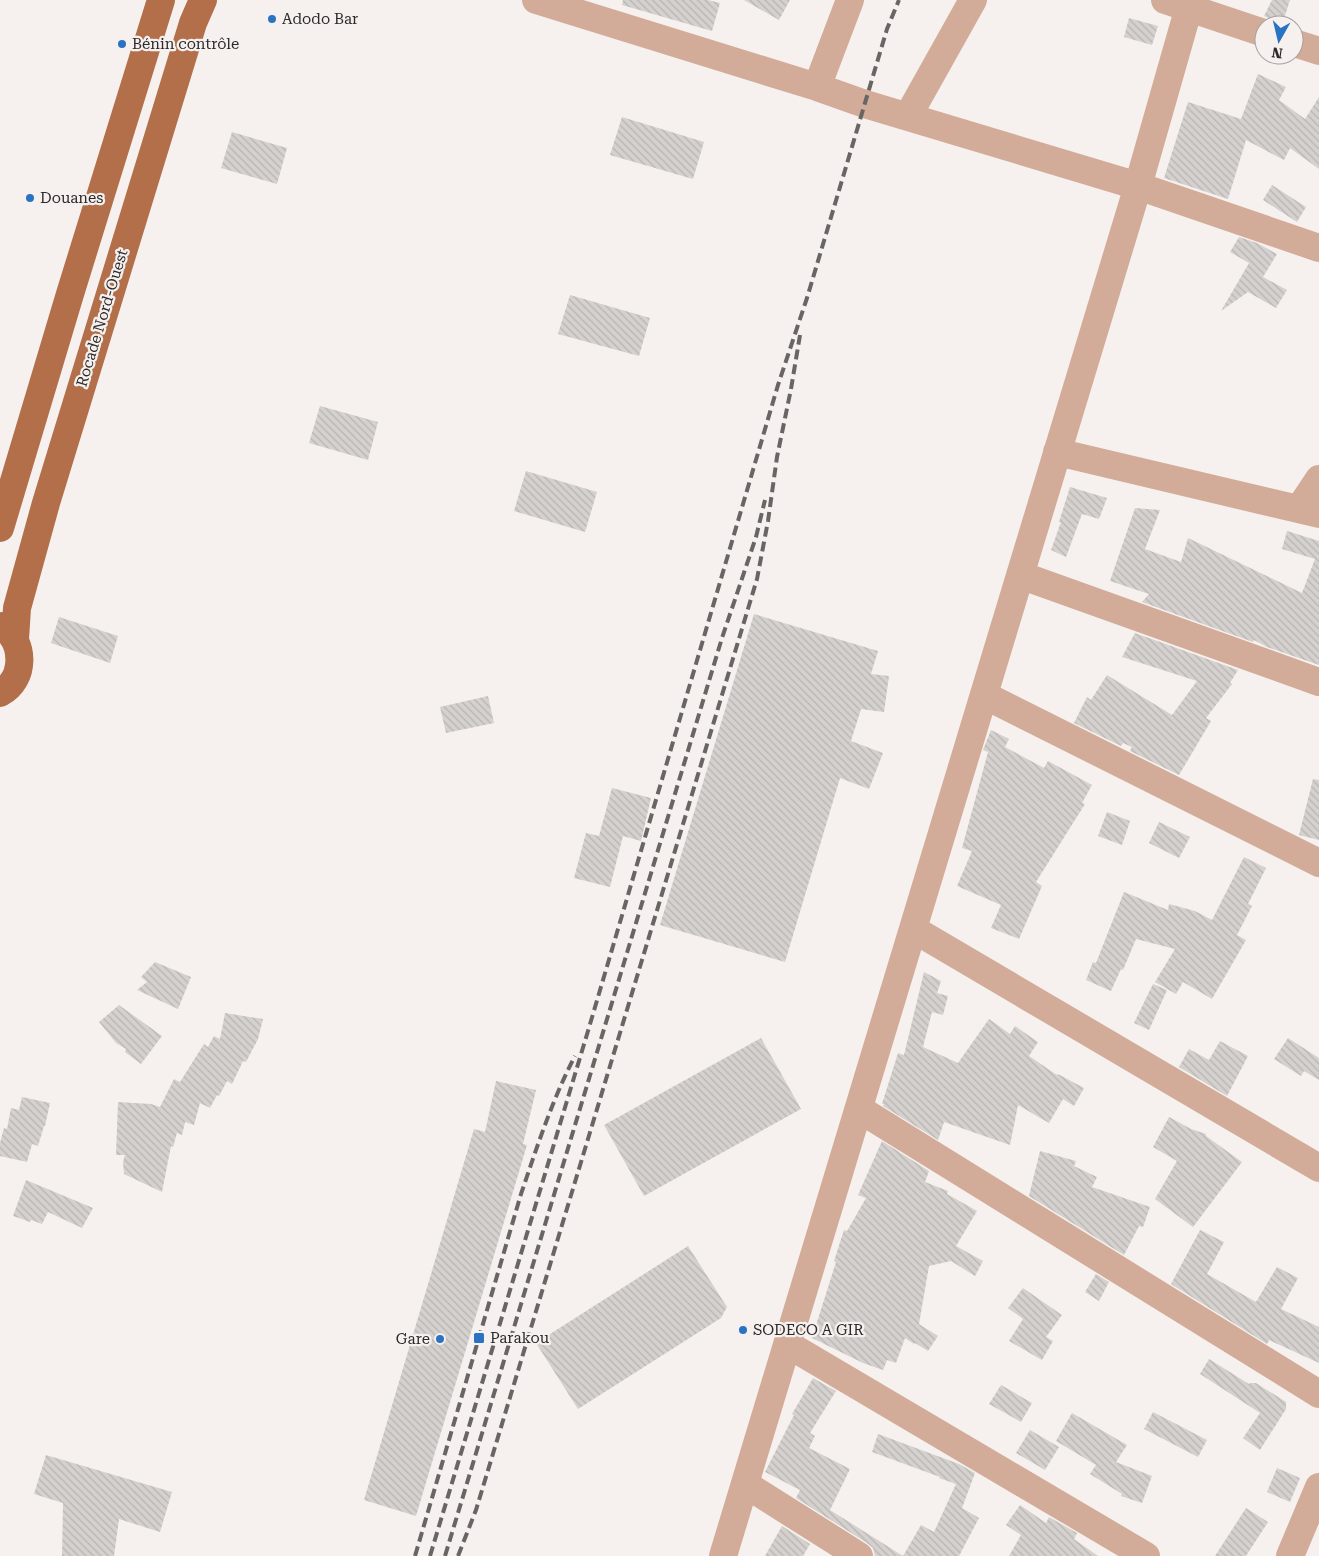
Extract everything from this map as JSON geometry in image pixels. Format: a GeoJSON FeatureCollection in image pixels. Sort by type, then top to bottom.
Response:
{"type":"FeatureCollection","features":[{"type":"Feature","properties":{"kind":"main road"},"geometry":{"type":"LineString","coordinates":[[0,528],[6,499],[161,0]]}},
{"type":"Feature","properties":{"kind":"main road","name":"Rocade Nord-Ouest"},"geometry":{"type":"LineString","coordinates":[[1,694],[12,683],[18,673],[20,662],[19,650],[8,632],[17,608],[48,494],[193,23],[203,0]]}},
{"type":"Feature","properties":{"kind":"street"},"geometry":{"type":"LineString","coordinates":[[536,0],[865,104],[1138,186],[1319,248]]}},
{"type":"Feature","properties":{"kind":"street"},"geometry":{"type":"LineString","coordinates":[[816,87],[850,0]]}},
{"type":"Feature","properties":{"kind":"street"},"geometry":{"type":"LineString","coordinates":[[908,116],[973,0]]}},
{"type":"Feature","properties":{"kind":"street"},"geometry":{"type":"LineString","coordinates":[[723,1556],[1138,186],[1181,3],[1254,29]]}},
{"type":"Feature","properties":{"kind":"street"},"geometry":{"type":"LineString","coordinates":[[1304,46],[1319,51]]}},
{"type":"Feature","properties":{"kind":"street"},"geometry":{"type":"LineString","coordinates":[[1057,452],[1309,511],[1319,478]]}},
{"type":"Feature","properties":{"kind":"street"},"geometry":{"type":"LineString","coordinates":[[1020,575],[1319,682]]}},
{"type":"Feature","properties":{"kind":"street"},"geometry":{"type":"LineString","coordinates":[[984,695],[1319,863]]}},
{"type":"Feature","properties":{"kind":"street"},"geometry":{"type":"LineString","coordinates":[[913,929],[1315,1157]]}},
{"type":"Feature","properties":{"kind":"street"},"geometry":{"type":"LineString","coordinates":[[859,1109],[1319,1394]]}},
{"type":"Feature","properties":{"kind":"street"},"geometry":{"type":"LineString","coordinates":[[787,1344],[1146,1556]]}},
{"type":"Feature","properties":{"kind":"street"},"geometry":{"type":"LineString","coordinates":[[745,1484],[859,1556]]}},
{"type":"Feature","properties":{"kind":"street"},"geometry":{"type":"LineString","coordinates":[[1290,1556],[1319,1487]]}},
{"type":"Feature","properties":{"kind":"building"},"geometry":{"type":"Polygon","coordinates":[[[623,0],[708,0],[720,3],[712,31],[622,5],[623,0]]]}},
{"type":"Feature","properties":{"kind":"building"},"geometry":{"type":"Polygon","coordinates":[[[744,0],[790,0],[779,20],[744,0]]]}},
{"type":"Feature","properties":{"kind":"building"},"geometry":{"type":"Polygon","coordinates":[[[1272,0],[1290,0],[1285,15],[1264,15],[1272,0]]]}},
{"type":"Feature","properties":{"kind":"building"},"geometry":{"type":"Polygon","coordinates":[[[1129,18],[1158,26],[1152,45],[1124,37],[1129,18]]]}},
{"type":"Feature","properties":{"kind":"building"},"geometry":{"type":"Polygon","coordinates":[[[1258,74],[1286,87],[1279,100],[1305,119],[1319,97],[1319,169],[1290,148],[1284,160],[1246,140],[1228,199],[1164,178],[1188,102],[1241,119],[1258,74]]]}},
{"type":"Feature","properties":{"kind":"building"},"geometry":{"type":"Polygon","coordinates":[[[622,117],[704,142],[693,179],[610,155],[622,117]]]}},
{"type":"Feature","properties":{"kind":"building"},"geometry":{"type":"Polygon","coordinates":[[[232,132],[287,148],[277,184],[221,168],[232,132]]]}},
{"type":"Feature","properties":{"kind":"building"},"geometry":{"type":"Polygon","coordinates":[[[1272,185],[1306,207],[1297,222],[1263,200],[1272,185]]]}},
{"type":"Feature","properties":{"kind":"building"},"geometry":{"type":"Polygon","coordinates":[[[1239,237],[1257,243],[1277,254],[1263,277],[1287,290],[1276,308],[1248,292],[1221,311],[1249,263],[1230,252],[1239,237]]]}},
{"type":"Feature","properties":{"kind":"building"},"geometry":{"type":"Polygon","coordinates":[[[570,295],[650,318],[639,356],[558,334],[570,295]]]}},
{"type":"Feature","properties":{"kind":"building"},"geometry":{"type":"Polygon","coordinates":[[[320,406],[378,422],[368,460],[309,443],[320,406]]]}},
{"type":"Feature","properties":{"kind":"building"},"geometry":{"type":"Polygon","coordinates":[[[526,471],[597,492],[585,532],[514,511],[526,471]]]}},
{"type":"Feature","properties":{"kind":"building"},"geometry":{"type":"Polygon","coordinates":[[[1070,487],[1107,498],[1099,519],[1082,514],[1066,557],[1051,550],[1070,487]]]}},
{"type":"Feature","properties":{"kind":"building"},"geometry":{"type":"Polygon","coordinates":[[[1135,508],[1160,510],[1145,549],[1181,562],[1188,538],[1302,593],[1315,559],[1282,549],[1287,531],[1319,541],[1319,665],[1267,647],[1254,640],[1253,642],[1142,602],[1149,594],[1110,581],[1135,508]]]}},
{"type":"Feature","properties":{"kind":"building"},"geometry":{"type":"Polygon","coordinates":[[[754,614],[878,651],[871,674],[889,676],[884,712],[861,709],[851,741],[883,753],[869,789],[840,778],[785,962],[660,925],[754,614]]]}},
{"type":"Feature","properties":{"kind":"building"},"geometry":{"type":"Polygon","coordinates":[[[59,617],[118,636],[110,663],[51,643],[59,617]]]}},
{"type":"Feature","properties":{"kind":"building"},"geometry":{"type":"Polygon","coordinates":[[[1135,633],[1238,670],[1230,683],[1232,684],[1206,718],[1211,721],[1179,775],[1130,751],[1132,747],[1123,743],[1121,746],[1074,723],[1087,697],[1091,700],[1107,675],[1172,715],[1197,681],[1122,657],[1135,633]]]}},
{"type":"Feature","properties":{"kind":"building"},"geometry":{"type":"Polygon","coordinates":[[[488,696],[494,723],[446,733],[440,707],[488,696]]]}},
{"type":"Feature","properties":{"kind":"building"},"geometry":{"type":"Polygon","coordinates":[[[991,730],[1009,739],[1005,747],[1044,768],[1048,761],[1092,785],[1082,803],[1085,804],[1036,882],[1042,886],[1019,939],[991,928],[1001,905],[957,886],[972,851],[962,848],[988,752],[983,750],[991,730]]]}},
{"type":"Feature","properties":{"kind":"building"},"geometry":{"type":"Polygon","coordinates":[[[1313,779],[1319,780],[1319,840],[1299,835],[1313,779]]]}},
{"type":"Feature","properties":{"kind":"building"},"geometry":{"type":"Polygon","coordinates":[[[612,788],[651,798],[641,841],[623,836],[610,887],[574,878],[586,833],[599,836],[612,788]]]}},
{"type":"Feature","properties":{"kind":"building"},"geometry":{"type":"Polygon","coordinates":[[[1107,812],[1130,821],[1122,845],[1098,836],[1107,812]]]}},
{"type":"Feature","properties":{"kind":"building"},"geometry":{"type":"Polygon","coordinates":[[[1159,822],[1190,837],[1179,858],[1149,843],[1159,822]]]}},
{"type":"Feature","properties":{"kind":"building"},"geometry":{"type":"Polygon","coordinates":[[[1244,857],[1266,868],[1248,904],[1252,906],[1237,935],[1246,940],[1212,999],[1183,982],[1176,994],[1155,982],[1175,949],[1136,939],[1123,970],[1121,969],[1111,991],[1086,980],[1093,962],[1096,963],[1124,892],[1168,910],[1169,904],[1195,911],[1212,920],[1244,857]]]}},
{"type":"Feature","properties":{"kind":"building"},"geometry":{"type":"Polygon","coordinates":[[[155,962],[191,977],[178,1009],[137,990],[147,982],[141,977],[155,962]]]}},
{"type":"Feature","properties":{"kind":"building"},"geometry":{"type":"Polygon","coordinates":[[[924,972],[941,981],[937,993],[948,996],[943,1015],[932,1012],[923,1047],[958,1063],[989,1019],[1010,1034],[1015,1026],[1038,1042],[1029,1056],[1057,1075],[1084,1088],[1074,1106],[1063,1099],[1049,1123],[1018,1105],[1010,1145],[944,1122],[938,1140],[883,1106],[884,1104],[882,1104],[898,1053],[904,1055],[924,972]]]}},
{"type":"Feature","properties":{"kind":"building"},"geometry":{"type":"Polygon","coordinates":[[[1153,984],[1167,990],[1149,1030],[1134,1023],[1153,984]]]}},
{"type":"Feature","properties":{"kind":"building"},"geometry":{"type":"Polygon","coordinates":[[[119,1005],[162,1036],[141,1064],[125,1052],[126,1049],[116,1043],[99,1022],[119,1005]]]}},
{"type":"Feature","properties":{"kind":"building"},"geometry":{"type":"Polygon","coordinates":[[[225,1013],[263,1019],[258,1039],[246,1062],[243,1061],[232,1084],[227,1081],[210,1108],[200,1103],[194,1125],[185,1122],[182,1135],[177,1133],[173,1147],[171,1146],[162,1192],[124,1174],[123,1162],[125,1155],[116,1155],[118,1102],[151,1104],[160,1107],[174,1079],[180,1082],[204,1044],[208,1047],[214,1036],[220,1039],[225,1013]]]}},
{"type":"Feature","properties":{"kind":"building"},"geometry":{"type":"Polygon","coordinates":[[[761,1038],[801,1109],[644,1196],[604,1125],[761,1038]]]}},
{"type":"Feature","properties":{"kind":"building"},"geometry":{"type":"Polygon","coordinates":[[[1288,1038],[1319,1058],[1319,1080],[1304,1071],[1301,1076],[1274,1059],[1288,1038]]]}},
{"type":"Feature","properties":{"kind":"building"},"geometry":{"type":"Polygon","coordinates":[[[1220,1041],[1248,1056],[1227,1096],[1179,1067],[1189,1049],[1209,1060],[1220,1041]]]}},
{"type":"Feature","properties":{"kind":"building","name":"Gare"},"geometry":{"type":"Polygon","coordinates":[[[496,1081],[536,1090],[523,1144],[527,1145],[416,1516],[364,1500],[474,1129],[485,1132],[496,1081]]]}},
{"type":"Feature","properties":{"kind":"building"},"geometry":{"type":"Polygon","coordinates":[[[22,1097],[50,1103],[38,1146],[32,1144],[27,1162],[0,1156],[0,1143],[4,1128],[7,1129],[11,1108],[19,1110],[22,1097]]]}},
{"type":"Feature","properties":{"kind":"building"},"geometry":{"type":"Polygon","coordinates":[[[1169,1117],[1191,1129],[1206,1134],[1206,1136],[1242,1162],[1193,1227],[1155,1199],[1177,1161],[1153,1147],[1169,1117]]]}},
{"type":"Feature","properties":{"kind":"building"},"geometry":{"type":"Polygon","coordinates":[[[882,1141],[929,1171],[925,1182],[948,1191],[947,1194],[977,1211],[956,1246],[983,1261],[975,1276],[951,1261],[929,1266],[919,1324],[938,1336],[928,1351],[905,1338],[896,1363],[887,1360],[883,1370],[863,1363],[812,1338],[844,1230],[847,1231],[866,1198],[858,1195],[882,1141]]]}},
{"type":"Feature","properties":{"kind":"building"},"geometry":{"type":"Polygon","coordinates":[[[1040,1151],[1076,1161],[1074,1166],[1097,1177],[1092,1187],[1150,1207],[1143,1227],[1139,1226],[1124,1255],[1029,1196],[1040,1151]]]}},
{"type":"Feature","properties":{"kind":"building"},"geometry":{"type":"Polygon","coordinates":[[[26,1180],[93,1208],[82,1228],[48,1212],[42,1224],[13,1216],[26,1180]]]}},
{"type":"Feature","properties":{"kind":"building"},"geometry":{"type":"Polygon","coordinates":[[[1200,1230],[1224,1242],[1207,1274],[1256,1302],[1277,1267],[1298,1278],[1281,1309],[1319,1327],[1319,1363],[1269,1340],[1267,1344],[1171,1284],[1200,1230]]]}},
{"type":"Feature","properties":{"kind":"building"},"geometry":{"type":"Polygon","coordinates":[[[688,1246],[727,1307],[721,1318],[578,1409],[536,1343],[688,1246]]]}},
{"type":"Feature","properties":{"kind":"building"},"geometry":{"type":"Polygon","coordinates":[[[1096,1274],[1109,1282],[1099,1301],[1085,1292],[1096,1274]]]}},
{"type":"Feature","properties":{"kind":"building"},"geometry":{"type":"Polygon","coordinates":[[[1023,1288],[1062,1315],[1046,1337],[1053,1341],[1042,1360],[1009,1341],[1023,1319],[1008,1308],[1023,1288]]]}},
{"type":"Feature","properties":{"kind":"building"},"geometry":{"type":"Polygon","coordinates":[[[1209,1359],[1249,1384],[1256,1383],[1286,1402],[1286,1409],[1260,1450],[1243,1438],[1260,1413],[1200,1374],[1209,1359]]]}},
{"type":"Feature","properties":{"kind":"building"},"geometry":{"type":"Polygon","coordinates":[[[813,1378],[836,1391],[810,1433],[815,1436],[809,1448],[850,1469],[830,1510],[903,1556],[875,1556],[873,1548],[867,1543],[796,1498],[800,1490],[765,1472],[794,1415],[792,1414],[813,1378]]]}},
{"type":"Feature","properties":{"kind":"building"},"geometry":{"type":"Polygon","coordinates":[[[1001,1385],[1032,1403],[1021,1422],[989,1404],[1001,1385]]]}},
{"type":"Feature","properties":{"kind":"building"},"geometry":{"type":"Polygon","coordinates":[[[1153,1412],[1207,1440],[1198,1457],[1144,1429],[1153,1412]]]}},
{"type":"Feature","properties":{"kind":"building"},"geometry":{"type":"Polygon","coordinates":[[[1072,1413],[1127,1445],[1116,1462],[1152,1476],[1142,1503],[1121,1496],[1122,1494],[1090,1474],[1096,1465],[1056,1441],[1072,1413]]]}},
{"type":"Feature","properties":{"kind":"building"},"geometry":{"type":"Polygon","coordinates":[[[1030,1430],[1059,1447],[1045,1470],[1016,1453],[1030,1430]]]}},
{"type":"Feature","properties":{"kind":"building"},"geometry":{"type":"Polygon","coordinates":[[[878,1434],[959,1464],[975,1473],[962,1508],[979,1518],[959,1556],[903,1556],[921,1525],[934,1532],[956,1484],[872,1452],[878,1434]]]}},
{"type":"Feature","properties":{"kind":"building"},"geometry":{"type":"Polygon","coordinates":[[[46,1455],[172,1492],[160,1532],[119,1519],[114,1556],[62,1556],[63,1503],[34,1494],[46,1455]]]}},
{"type":"Feature","properties":{"kind":"building"},"geometry":{"type":"Polygon","coordinates":[[[1277,1468],[1300,1478],[1290,1502],[1267,1492],[1277,1468]]]}},
{"type":"Feature","properties":{"kind":"building"},"geometry":{"type":"Polygon","coordinates":[[[1020,1505],[1046,1523],[1049,1517],[1077,1533],[1074,1539],[1098,1556],[1009,1556],[1021,1535],[1006,1525],[1020,1505]]]}},
{"type":"Feature","properties":{"kind":"building"},"geometry":{"type":"Polygon","coordinates":[[[1246,1508],[1268,1522],[1246,1556],[1215,1556],[1246,1508]]]}},
{"type":"Feature","properties":{"kind":"building"},"geometry":{"type":"Polygon","coordinates":[[[782,1526],[810,1544],[803,1556],[765,1556],[782,1526]]]}},
{"type":"Feature","properties":{"kind":"railway"},"geometry":{"type":"LineString","coordinates":[[430,1556],[588,1031],[778,385],[807,298],[887,29],[899,0]]}},
{"type":"Feature","properties":{"kind":"railway"},"geometry":{"type":"LineString","coordinates":[[458,1556],[476,1510],[757,579],[800,335]]}},
{"type":"Feature","properties":{"kind":"railway"},"geometry":{"type":"LineString","coordinates":[[445,1556],[722,638],[756,537],[765,500]]}},
{"type":"Feature","properties":{"kind":"railway"},"geometry":{"type":"LineString","coordinates":[[415,1556],[521,1194],[552,1107],[575,1056]]}},
{"type":"Feature","properties":{"kind":"place","name":"Adodo Bar"},"geometry":{"type":"Point","coordinates":[272,19]}},
{"type":"Feature","properties":{"kind":"place","name":"Bénin contrôle"},"geometry":{"type":"Point","coordinates":[122,44]}},
{"type":"Feature","properties":{"kind":"place","name":"Douanes"},"geometry":{"type":"Point","coordinates":[30,198]}},
{"type":"Feature","properties":{"kind":"place","name":"SODECO A GIR"},"geometry":{"type":"Point","coordinates":[743,1330]}},
{"type":"Feature","properties":{"kind":"place","name":"Parakou"},"geometry":{"type":"Point","coordinates":[479,1338]}},
{"type":"Feature","properties":{"kind":"place","name":"Gare"},"geometry":{"type":"Point","coordinates":[440,1339]}}]}
